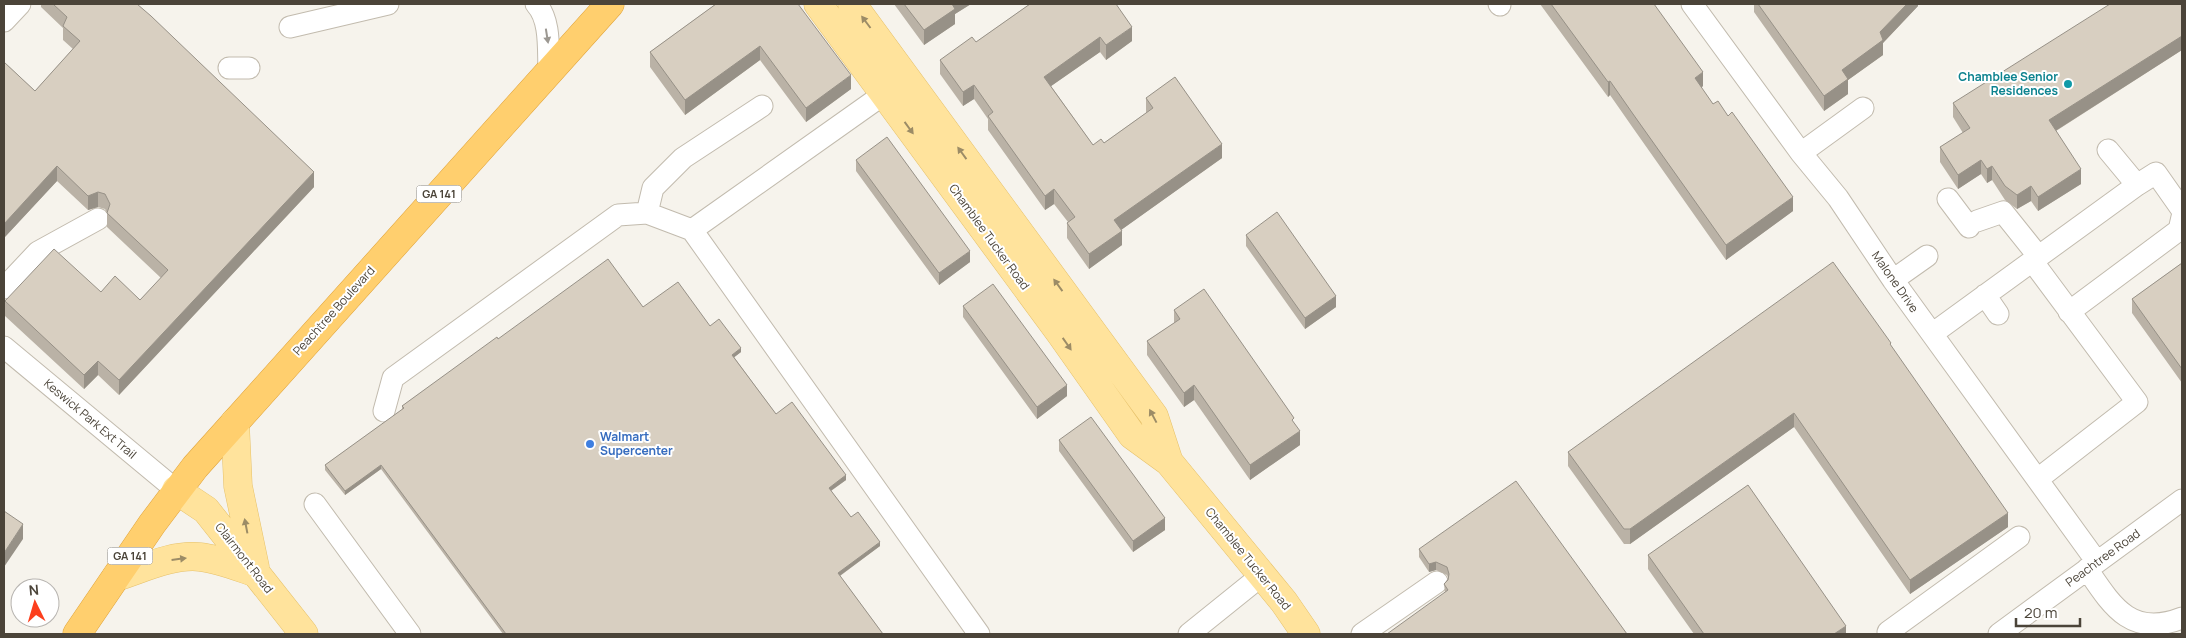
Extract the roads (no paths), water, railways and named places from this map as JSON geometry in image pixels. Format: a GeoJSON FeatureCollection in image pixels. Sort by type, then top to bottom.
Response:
{"type":"FeatureCollection","features":[{"type":"Feature","properties":{"kind":"highway","name":"Peachtree Boulevard"},"geometry":{"type":"LineString","coordinates":[[78,634],[176,490],[610,4]]}},
{"type":"Feature","properties":{"kind":"main road","name":"Chamblee Tucker Road"},"geometry":{"type":"LineString","coordinates":[[818,4],[1060,333],[1132,435],[1169,462],[1284,602],[1306,634]]}},
{"type":"Feature","properties":{"kind":"main road","name":"Chamblee Tucker Road"},"geometry":{"type":"LineString","coordinates":[[852,4],[1154,416],[1169,462]]}},
{"type":"Feature","properties":{"kind":"main road"},"geometry":{"type":"LineString","coordinates":[[235,422],[238,486],[258,576]]}},
{"type":"Feature","properties":{"kind":"main road","name":"Clairmont Road"},"geometry":{"type":"LineString","coordinates":[[176,490],[206,510],[304,634]]}},
{"type":"Feature","properties":{"kind":"main road"},"geometry":{"type":"LineString","coordinates":[[116,577],[174,559],[199,557],[234,565],[258,576]]}},
{"type":"Feature","properties":{"kind":"street"},"geometry":{"type":"LineString","coordinates":[[290,27],[388,4]]}},
{"type":"Feature","properties":{"kind":"street"},"geometry":{"type":"LineString","coordinates":[[536,4],[541,10],[548,40],[549,72]]}},
{"type":"Feature","properties":{"kind":"street","name":"Malone Drive"},"geometry":{"type":"LineString","coordinates":[[1692,4],[1801,154],[1838,198],[1893,280],[2038,479],[2092,565],[2110,602],[2129,623],[2137,626],[2163,626],[2182,618]]}},
{"type":"Feature","properties":{"kind":"street"},"geometry":{"type":"LineString","coordinates":[[692,230],[884,94]]}},
{"type":"Feature","properties":{"kind":"street"},"geometry":{"type":"LineString","coordinates":[[648,213],[653,188],[683,158],[762,106]]}},
{"type":"Feature","properties":{"kind":"street"},"geometry":{"type":"LineString","coordinates":[[1801,154],[1863,108]]}},
{"type":"Feature","properties":{"kind":"street"},"geometry":{"type":"LineString","coordinates":[[2108,150],[2137,185]]}},
{"type":"Feature","properties":{"kind":"street"},"geometry":{"type":"LineString","coordinates":[[1932,334],[2156,173],[2182,210]]}},
{"type":"Feature","properties":{"kind":"street"},"geometry":{"type":"LineString","coordinates":[[1948,199],[1973,224],[2003,212],[2036,259],[2069,312],[2137,402],[2082,435],[2038,479]]}},
{"type":"Feature","properties":{"kind":"street"},"geometry":{"type":"LineString","coordinates":[[384,411],[393,378],[618,215],[648,213],[692,230],[979,634]]}},
{"type":"Feature","properties":{"kind":"street"},"geometry":{"type":"LineString","coordinates":[[2069,312],[2179,230],[2182,217]]}},
{"type":"Feature","properties":{"kind":"street"},"geometry":{"type":"LineString","coordinates":[[4,288],[38,252],[98,219]]}},
{"type":"Feature","properties":{"kind":"street"},"geometry":{"type":"LineString","coordinates":[[1893,280],[1927,256]]}},
{"type":"Feature","properties":{"kind":"street"},"geometry":{"type":"LineString","coordinates":[[1985,295],[1998,314]]}},
{"type":"Feature","properties":{"kind":"street","name":"Keswick Park Ext Trail"},"geometry":{"type":"LineString","coordinates":[[4,347],[176,490]]}},
{"type":"Feature","properties":{"kind":"street","name":"Peachtree Road"},"geometry":{"type":"LineString","coordinates":[[1999,634],[2182,500]]}},
{"type":"Feature","properties":{"kind":"street"},"geometry":{"type":"LineString","coordinates":[[315,504],[410,634]]}},
{"type":"Feature","properties":{"kind":"street"},"geometry":{"type":"LineString","coordinates":[[1888,633],[2019,537]]}},
{"type":"Feature","properties":{"kind":"street"},"geometry":{"type":"LineString","coordinates":[[1189,634],[1262,576]]}},
{"type":"Feature","properties":{"kind":"street"},"geometry":{"type":"LineString","coordinates":[[1362,634],[1436,582]]}},
{"type":"Feature","properties":{"kind":"place","name":"Chamblee Senior Residences"},"geometry":{"type":"Point","coordinates":[2068,84]}},
{"type":"Feature","properties":{"kind":"place","name":"Walmart Supercenter"},"geometry":{"type":"Point","coordinates":[590,444]}}]}
